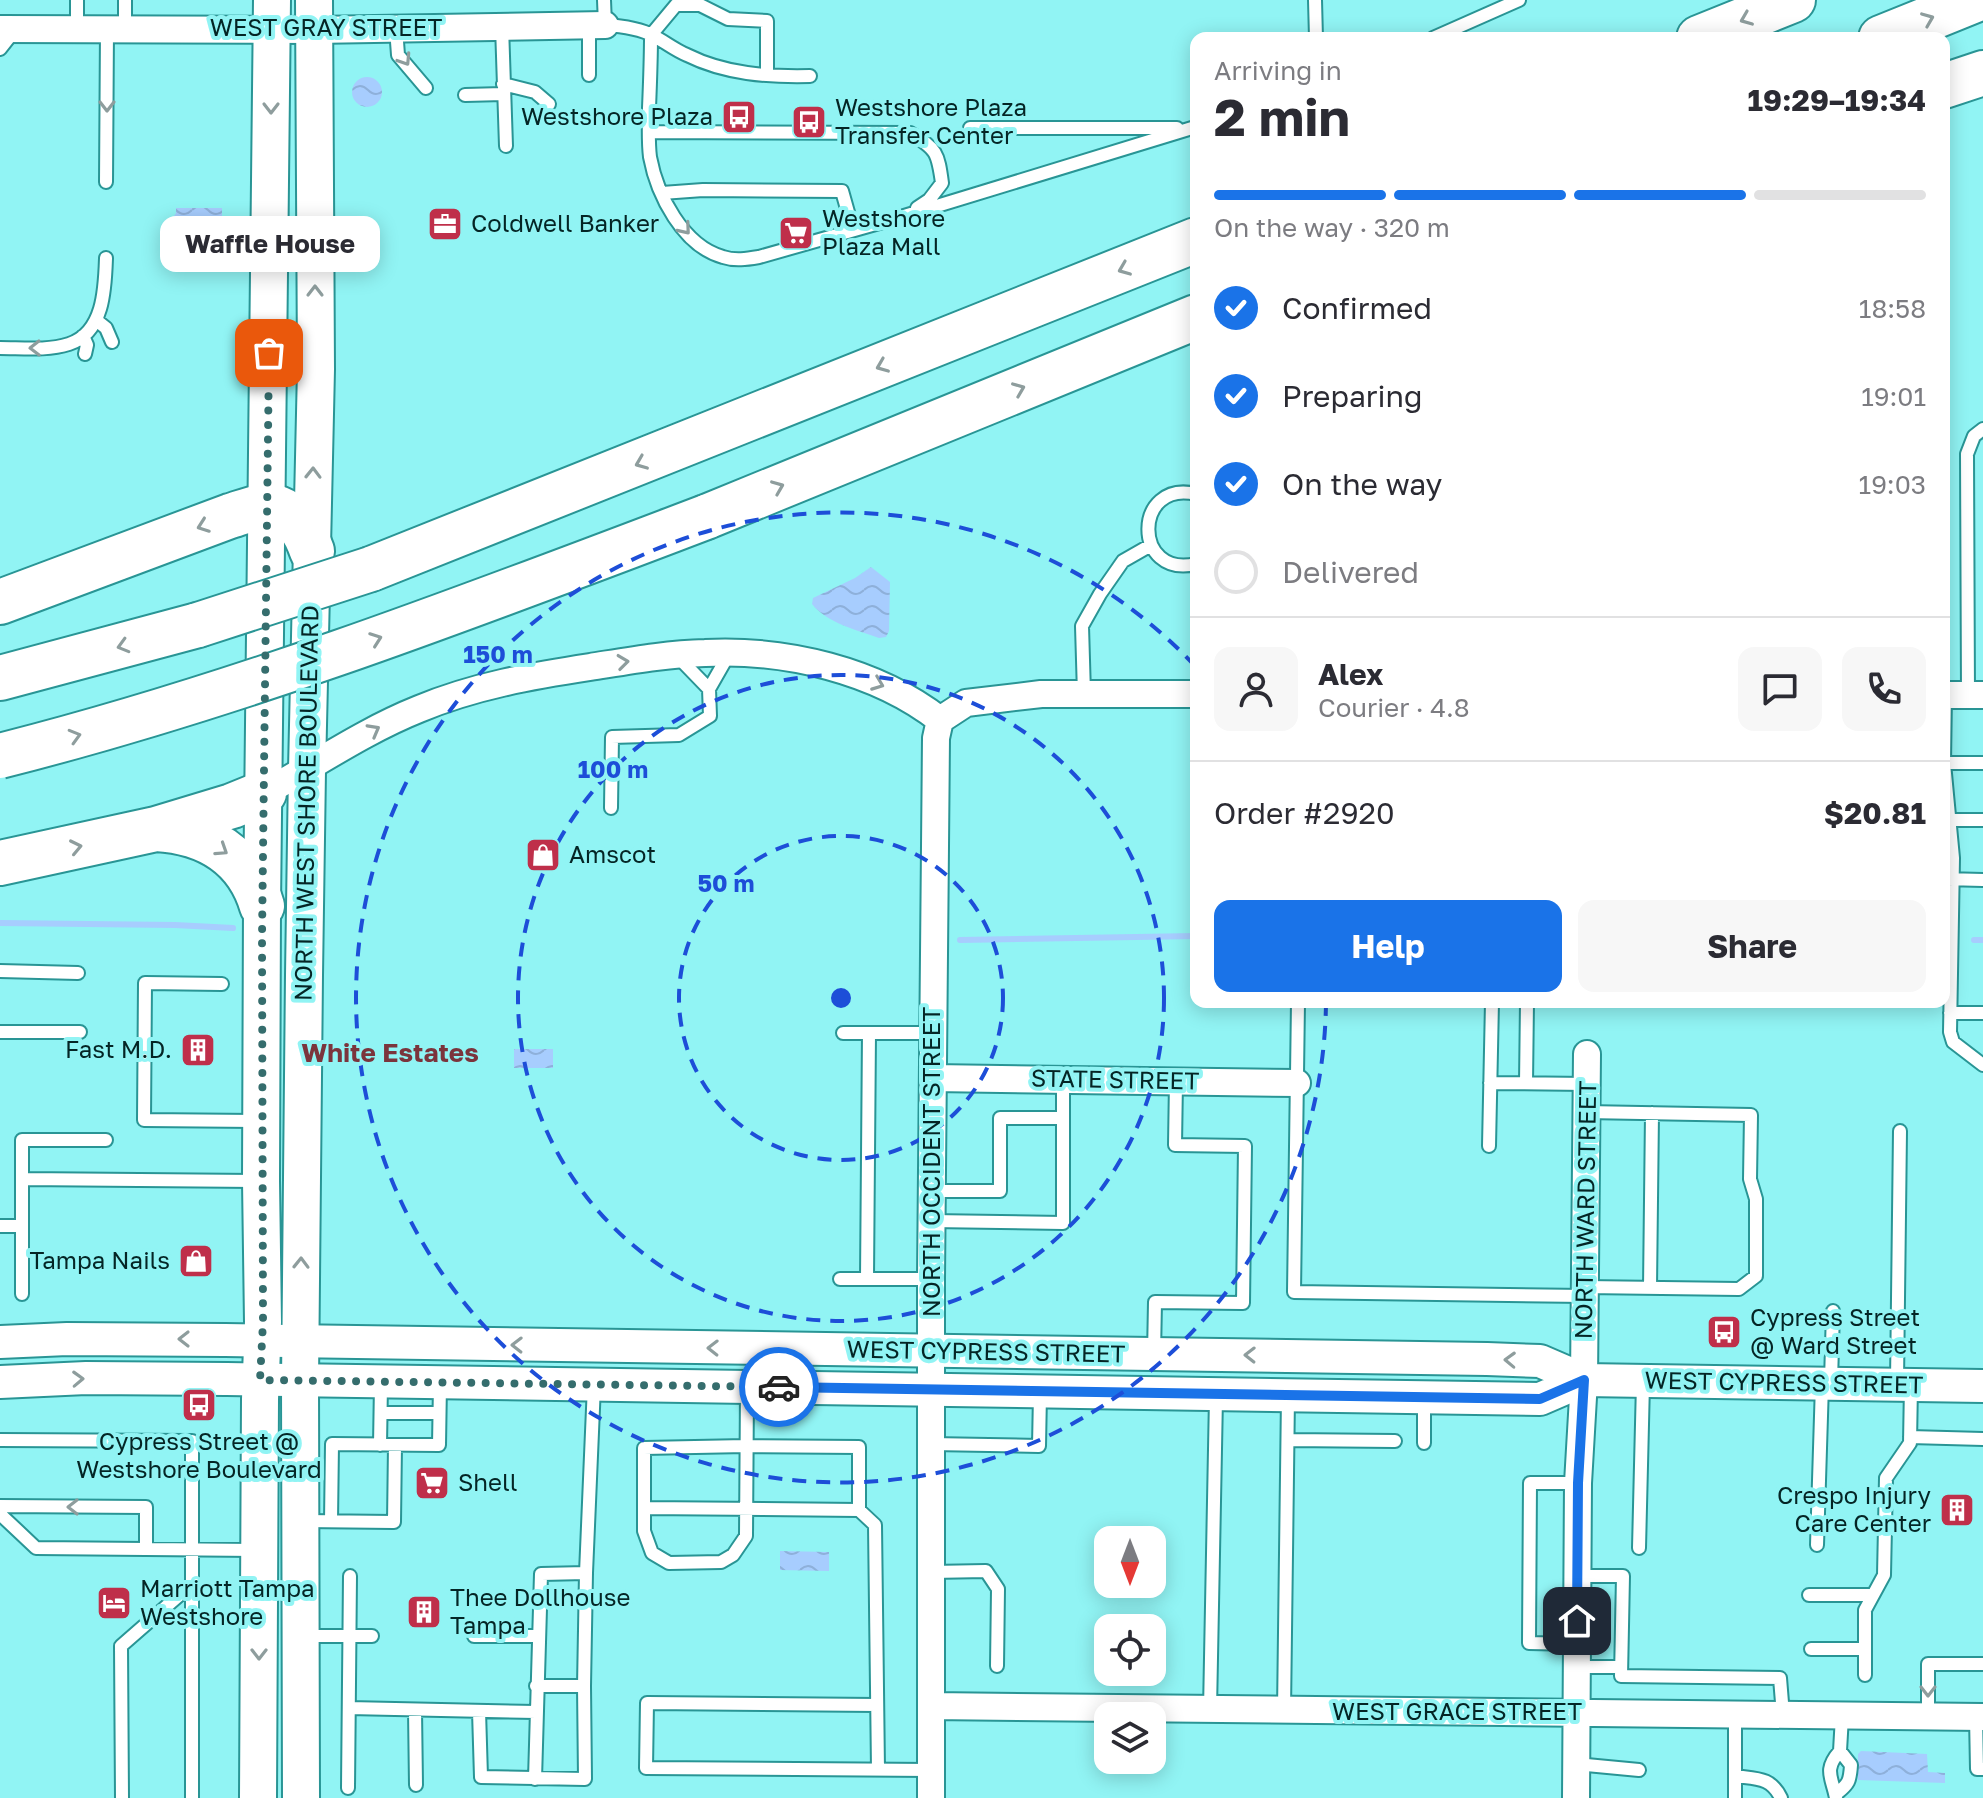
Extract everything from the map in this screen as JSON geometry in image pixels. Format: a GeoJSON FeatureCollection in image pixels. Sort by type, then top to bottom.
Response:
{"type":"FeatureCollection","features":[{"type":"Feature","properties":{"kind":"highway"},"geometry":{"type":"LineString","coordinates":[[1714,32],[1793,0]]}},
{"type":"Feature","properties":{"kind":"highway"},"geometry":{"type":"LineString","coordinates":[[1896,32],[1975,0]]}},
{"type":"Feature","properties":{"kind":"highway"},"geometry":{"type":"LineString","coordinates":[[1950,84],[1983,73]]}},
{"type":"Feature","properties":{"kind":"highway"},"geometry":{"type":"LineString","coordinates":[[0,678],[198,625],[371,569],[1190,242]]}},
{"type":"Feature","properties":{"kind":"highway"},"geometry":{"type":"LineString","coordinates":[[0,756],[150,714],[366,643],[706,517],[1190,319]]}},
{"type":"Feature","properties":{"kind":"highway"},"geometry":{"type":"LineString","coordinates":[[0,602],[230,516],[267,506],[283,511],[297,522],[307,536],[312,551]]}},
{"type":"Feature","properties":{"kind":"highway"},"geometry":{"type":"LineString","coordinates":[[0,863],[156,829],[264,793]]}},
{"type":"Feature","properties":{"kind":"highway"},"geometry":{"type":"LineString","coordinates":[[156,829],[191,834],[228,853],[251,877],[262,906]]}},
{"type":"Feature","properties":{"kind":"main road","name":"NORTH WEST SHORE BOULEVARD"},"geometry":{"type":"LineString","coordinates":[[258,1798],[262,906],[271,15]]}},
{"type":"Feature","properties":{"kind":"main road","name":"NORTH WEST SHORE BOULEVARD"},"geometry":{"type":"LineString","coordinates":[[301,1798],[301,1636],[316,1521],[316,1453],[300,1381],[307,770],[316,369],[314,15]]}},
{"type":"Feature","properties":{"kind":"street","name":"WEST GRAY STREET"},"geometry":{"type":"LineString","coordinates":[[5,36],[271,15],[314,15],[396,28],[502,26],[599,16]]}},
{"type":"Feature","properties":{"kind":"street"},"geometry":{"type":"LineString","coordinates":[[264,793],[386,723],[450,697],[542,674],[676,655],[729,653],[801,660],[889,688],[919,703],[940,720],[966,703],[1041,694],[1190,694]]}},
{"type":"Feature","properties":{"kind":"street","name":"NORTH OCCIDENT STREET"},"geometry":{"type":"LineString","coordinates":[[931,1798],[931,1221],[936,738],[940,720]]}},
{"type":"Feature","properties":{"kind":"street","name":"NORTH WARD STREET"},"geometry":{"type":"LineString","coordinates":[[1576,1798],[1578,1483],[1584,1380],[1587,1054]]}},
{"type":"Feature","properties":{"kind":"street","name":"STATE STREET"},"geometry":{"type":"LineString","coordinates":[[933,1078],[1297,1083]]}},
{"type":"Feature","properties":{"kind":"street","name":"WEST CYPRESS STREET"},"geometry":{"type":"LineString","coordinates":[[0,1342],[67,1339],[262,1340],[1540,1361],[1584,1380],[1983,1386]]}},
{"type":"Feature","properties":{"kind":"street"},"geometry":{"type":"LineString","coordinates":[[594,1385],[595,1346]]}},
{"type":"Feature","properties":{"kind":"street","name":"WEST CYPRESS STREET"},"geometry":{"type":"LineString","coordinates":[[0,1382],[86,1378],[300,1381],[381,1398],[440,1398],[594,1385],[1540,1399],[1584,1380]]}},
{"type":"Feature","properties":{"kind":"street","name":"WEST GRACE STREET"},"geometry":{"type":"LineString","coordinates":[[931,1706],[1980,1717]]}},
{"type":"Feature","properties":{"kind":"lane"},"geometry":{"type":"LineString","coordinates":[[77,0],[77,30]]}},
{"type":"Feature","properties":{"kind":"lane"},"geometry":{"type":"LineString","coordinates":[[106,182],[116,29],[125,0]]}},
{"type":"Feature","properties":{"kind":"lane"},"geometry":{"type":"LineString","coordinates":[[1315,0],[1316,32]]}},
{"type":"Feature","properties":{"kind":"lane"},"geometry":{"type":"LineString","coordinates":[[1447,32],[1519,0]]}},
{"type":"Feature","properties":{"kind":"lane"},"geometry":{"type":"LineString","coordinates":[[767,75],[767,21],[728,19],[700,5],[676,5],[651,35],[650,157],[662,193],[677,220],[704,249],[722,257],[759,257],[1190,129]]}},
{"type":"Feature","properties":{"kind":"lane"},"geometry":{"type":"LineString","coordinates":[[589,75],[599,16]]}},
{"type":"Feature","properties":{"kind":"lane","name":"WEST GRAY STREET"},"geometry":{"type":"LineString","coordinates":[[599,16],[651,35],[688,56],[737,73],[810,76]]}},
{"type":"Feature","properties":{"kind":"lane"},"geometry":{"type":"LineString","coordinates":[[502,26],[506,146]]}},
{"type":"Feature","properties":{"kind":"lane"},"geometry":{"type":"LineString","coordinates":[[396,28],[398,55],[426,88]]}},
{"type":"Feature","properties":{"kind":"lane"},"geometry":{"type":"LineString","coordinates":[[465,95],[503,89],[535,92],[549,104]]}},
{"type":"Feature","properties":{"kind":"lane"},"geometry":{"type":"LineString","coordinates":[[970,128],[1190,128]]}},
{"type":"Feature","properties":{"kind":"lane"},"geometry":{"type":"LineString","coordinates":[[649,132],[910,133],[928,144],[939,158],[942,183],[929,200],[904,216]]}},
{"type":"Feature","properties":{"kind":"lane"},"geometry":{"type":"LineString","coordinates":[[662,193],[703,190],[842,191],[853,230]]}},
{"type":"Feature","properties":{"kind":"lane"},"geometry":{"type":"LineString","coordinates":[[0,348],[48,348],[68,344],[83,336],[96,320],[105,286],[106,258]]}},
{"type":"Feature","properties":{"kind":"lane"},"geometry":{"type":"LineString","coordinates":[[96,320],[106,328],[112,342]]}},
{"type":"Feature","properties":{"kind":"lane"},"geometry":{"type":"LineString","coordinates":[[83,336],[87,345],[85,354]]}},
{"type":"Feature","properties":{"kind":"lane"},"geometry":{"type":"LineString","coordinates":[[1950,738],[1960,695],[1967,454],[1974,436],[1983,429]]}},
{"type":"Feature","properties":{"kind":"lane"},"geometry":{"type":"LineString","coordinates":[[1190,493],[1169,495],[1159,501],[1148,522],[1151,545],[1158,555],[1181,566],[1190,565]]}},
{"type":"Feature","properties":{"kind":"lane"},"geometry":{"type":"LineString","coordinates":[[1084,694],[1082,626],[1123,561],[1151,545]]}},
{"type":"Feature","properties":{"kind":"lane"},"geometry":{"type":"LineString","coordinates":[[611,808],[612,737],[679,735],[710,716],[709,689],[729,653]]}},
{"type":"Feature","properties":{"kind":"lane"},"geometry":{"type":"LineString","coordinates":[[676,655],[709,689]]}},
{"type":"Feature","properties":{"kind":"lane"},"geometry":{"type":"LineString","coordinates":[[1950,763],[1983,763]]}},
{"type":"Feature","properties":{"kind":"lane"},"geometry":{"type":"LineString","coordinates":[[1950,820],[1983,820]]}},
{"type":"Feature","properties":{"kind":"lane"},"geometry":{"type":"LineString","coordinates":[[1950,842],[1953,858],[1950,871]]}},
{"type":"Feature","properties":{"kind":"lane"},"geometry":{"type":"LineString","coordinates":[[1950,879],[1983,880]]}},
{"type":"Feature","properties":{"kind":"lane"},"geometry":{"type":"LineString","coordinates":[[0,971],[78,973]]}},
{"type":"Feature","properties":{"kind":"lane"},"geometry":{"type":"LineString","coordinates":[[222,984],[145,983],[144,1120],[261,1121]]}},
{"type":"Feature","properties":{"kind":"lane"},"geometry":{"type":"LineString","coordinates":[[1298,1008],[1294,1292],[1739,1289],[1756,1276],[1756,1199],[1750,1179],[1751,1115],[1586,1112]]}},
{"type":"Feature","properties":{"kind":"lane"},"geometry":{"type":"LineString","coordinates":[[1489,1146],[1492,1008]]}},
{"type":"Feature","properties":{"kind":"lane"},"geometry":{"type":"LineString","coordinates":[[1526,1083],[1527,1008]]}},
{"type":"Feature","properties":{"kind":"lane"},"geometry":{"type":"LineString","coordinates":[[1950,1008],[1953,1042],[1983,1065]]}},
{"type":"Feature","properties":{"kind":"lane"},"geometry":{"type":"LineString","coordinates":[[1950,1013],[1983,1013]]}},
{"type":"Feature","properties":{"kind":"lane"},"geometry":{"type":"LineString","coordinates":[[0,1032],[80,1032]]}},
{"type":"Feature","properties":{"kind":"lane"},"geometry":{"type":"LineString","coordinates":[[843,1033],[933,1033]]}},
{"type":"Feature","properties":{"kind":"lane"},"geometry":{"type":"LineString","coordinates":[[867,1279],[869,1033]]}},
{"type":"Feature","properties":{"kind":"lane"},"geometry":{"type":"LineString","coordinates":[[931,1221],[1063,1223],[1063,1080]]}},
{"type":"Feature","properties":{"kind":"lane"},"geometry":{"type":"LineString","coordinates":[[1154,1354],[1155,1302],[1243,1303],[1245,1146],[1175,1145],[1176,1081]]}},
{"type":"Feature","properties":{"kind":"lane"},"geometry":{"type":"LineString","coordinates":[[1490,1083],[1587,1084]]}},
{"type":"Feature","properties":{"kind":"lane"},"geometry":{"type":"LineString","coordinates":[[1650,1288],[1652,1113]]}},
{"type":"Feature","properties":{"kind":"lane"},"geometry":{"type":"LineString","coordinates":[[932,1191],[1000,1191],[1000,1118],[1063,1118]]}},
{"type":"Feature","properties":{"kind":"lane"},"geometry":{"type":"LineString","coordinates":[[1865,1675],[1865,1610],[1884,1575],[1886,1478],[1910,1443],[1904,1385],[1900,1131]]}},
{"type":"Feature","properties":{"kind":"lane"},"geometry":{"type":"LineString","coordinates":[[22,1294],[22,1140],[106,1140]]}},
{"type":"Feature","properties":{"kind":"lane"},"geometry":{"type":"LineString","coordinates":[[22,1179],[261,1181]]}},
{"type":"Feature","properties":{"kind":"lane"},"geometry":{"type":"LineString","coordinates":[[0,1226],[22,1226]]}},
{"type":"Feature","properties":{"kind":"lane"},"geometry":{"type":"LineString","coordinates":[[840,1279],[931,1279]]}},
{"type":"Feature","properties":{"kind":"lane"},"geometry":{"type":"LineString","coordinates":[[1817,1545],[1833,1311]]}},
{"type":"Feature","properties":{"kind":"lane"},"geometry":{"type":"LineString","coordinates":[[1639,1548],[1643,1382]]}},
{"type":"Feature","properties":{"kind":"lane"},"geometry":{"type":"LineString","coordinates":[[479,1711],[481,1777],[585,1779],[586,1573],[594,1385]]}},
{"type":"Feature","properties":{"kind":"lane"},"geometry":{"type":"LineString","coordinates":[[747,1387],[746,1446],[746,1536],[733,1555],[721,1562],[669,1563],[652,1553],[644,1531],[644,1448],[746,1446],[859,1447],[859,1510]]}},
{"type":"Feature","properties":{"kind":"lane"},"geometry":{"type":"LineString","coordinates":[[931,1444],[1039,1446],[1040,1391]]}},
{"type":"Feature","properties":{"kind":"lane"},"geometry":{"type":"LineString","coordinates":[[1210,1710],[1216,1394]]}},
{"type":"Feature","properties":{"kind":"lane"},"geometry":{"type":"LineString","coordinates":[[1284,1711],[1288,1396]]}},
{"type":"Feature","properties":{"kind":"lane"},"geometry":{"type":"LineString","coordinates":[[1424,1397],[1424,1443]]}},
{"type":"Feature","properties":{"kind":"lane"},"geometry":{"type":"LineString","coordinates":[[380,1445],[381,1398]]}},
{"type":"Feature","properties":{"kind":"lane"},"geometry":{"type":"LineString","coordinates":[[316,1453],[332,1444],[439,1445],[440,1398]]}},
{"type":"Feature","properties":{"kind":"lane"},"geometry":{"type":"LineString","coordinates":[[1910,1437],[1983,1439]]}},
{"type":"Feature","properties":{"kind":"lane"},"geometry":{"type":"LineString","coordinates":[[0,1440],[192,1441],[192,1798]]}},
{"type":"Feature","properties":{"kind":"lane"},"geometry":{"type":"LineString","coordinates":[[1288,1440],[1395,1441]]}},
{"type":"Feature","properties":{"kind":"lane"},"geometry":{"type":"LineString","coordinates":[[316,1521],[394,1522],[395,1445]]}},
{"type":"Feature","properties":{"kind":"lane"},"geometry":{"type":"LineString","coordinates":[[1578,1483],[1530,1483],[1529,1643],[1621,1667]]}},
{"type":"Feature","properties":{"kind":"lane"},"geometry":{"type":"LineString","coordinates":[[0,1506],[146,1507],[146,1549]]}},
{"type":"Feature","properties":{"kind":"lane"},"geometry":{"type":"LineString","coordinates":[[644,1508],[859,1510],[875,1525],[878,1770]]}},
{"type":"Feature","properties":{"kind":"lane"},"geometry":{"type":"LineString","coordinates":[[0,1514],[36,1548],[259,1551]]}},
{"type":"Feature","properties":{"kind":"lane"},"geometry":{"type":"LineString","coordinates":[[931,1572],[986,1571],[998,1589],[997,1666]]}},
{"type":"Feature","properties":{"kind":"lane"},"geometry":{"type":"LineString","coordinates":[[535,1779],[541,1574],[586,1573]]}},
{"type":"Feature","properties":{"kind":"lane"},"geometry":{"type":"LineString","coordinates":[[348,1788],[350,1576]]}},
{"type":"Feature","properties":{"kind":"lane"},"geometry":{"type":"LineString","coordinates":[[1577,1576],[1623,1576],[1621,1676],[1780,1678],[1783,1715]]}},
{"type":"Feature","properties":{"kind":"lane"},"geometry":{"type":"LineString","coordinates":[[122,1798],[121,1646],[192,1584]]}},
{"type":"Feature","properties":{"kind":"lane"},"geometry":{"type":"LineString","coordinates":[[1809,1595],[1873,1595]]}},
{"type":"Feature","properties":{"kind":"lane"},"geometry":{"type":"LineString","coordinates":[[301,1636],[372,1636]]}},
{"type":"Feature","properties":{"kind":"lane"},"geometry":{"type":"LineString","coordinates":[[474,1636],[539,1636]]}},
{"type":"Feature","properties":{"kind":"lane"},"geometry":{"type":"LineString","coordinates":[[1811,1649],[1865,1649]]}},
{"type":"Feature","properties":{"kind":"lane"},"geometry":{"type":"LineString","coordinates":[[1928,1717],[1928,1664],[1983,1664]]}},
{"type":"Feature","properties":{"kind":"lane"},"geometry":{"type":"LineString","coordinates":[[536,1686],[584,1686]]}},
{"type":"Feature","properties":{"kind":"lane"},"geometry":{"type":"LineString","coordinates":[[877,1705],[647,1703],[646,1768],[931,1770]]}},
{"type":"Feature","properties":{"kind":"lane"},"geometry":{"type":"LineString","coordinates":[[349,1708],[536,1712]]}},
{"type":"Feature","properties":{"kind":"lane"},"geometry":{"type":"LineString","coordinates":[[415,1710],[416,1785]]}},
{"type":"Feature","properties":{"kind":"lane"},"geometry":{"type":"LineString","coordinates":[[1735,1714],[1735,1798]]}},
{"type":"Feature","properties":{"kind":"lane"},"geometry":{"type":"LineString","coordinates":[[1840,1751],[1851,1765],[1850,1779],[1836,1796],[1829,1769],[1840,1751],[1842,1716]]}},
{"type":"Feature","properties":{"kind":"lane"},"geometry":{"type":"LineString","coordinates":[[1980,1717],[1977,1769],[1983,1769]]}},
{"type":"Feature","properties":{"kind":"lane"},"geometry":{"type":"LineString","coordinates":[[1576,1764],[1639,1770]]}},
{"type":"Feature","properties":{"kind":"lane"},"geometry":{"type":"LineString","coordinates":[[1735,1776],[1762,1779],[1775,1786],[1781,1798]]}},
{"type":"Feature","properties":{"kind":"water"},"geometry":{"type":"Polygon","coordinates":[[[367,77],[378,81],[382,92],[378,103],[367,107],[356,103],[352,92],[356,81],[367,77]]]}},
{"type":"Feature","properties":{"kind":"water"},"geometry":{"type":"Polygon","coordinates":[[[176,208],[222,208],[222,235],[176,235],[171,221],[176,208]]]}},
{"type":"Feature","properties":{"kind":"water"},"geometry":{"type":"Polygon","coordinates":[[[871,567],[890,582],[889,631],[886,637],[879,638],[843,625],[818,611],[812,604],[813,598],[871,567]]]}},
{"type":"Feature","properties":{"kind":"water"},"geometry":{"type":"Polygon","coordinates":[[[514,1049],[553,1049],[553,1068],[514,1068],[514,1049]]]}},
{"type":"Feature","properties":{"kind":"water"},"geometry":{"type":"Polygon","coordinates":[[[780,1551],[829,1552],[829,1571],[780,1570],[780,1551]]]}},
{"type":"Feature","properties":{"kind":"water"},"geometry":{"type":"Polygon","coordinates":[[[1861,1751],[1927,1754],[1928,1772],[1945,1773],[1945,1783],[1858,1780],[1858,1754],[1861,1751]]]}},
{"type":"Feature","properties":{"kind":"waterway"},"geometry":{"type":"LineString","coordinates":[[0,923],[233,928]]}},
{"type":"Feature","properties":{"kind":"waterway"},"geometry":{"type":"LineString","coordinates":[[960,940],[1190,936]]}},
{"type":"Feature","properties":{"kind":"waterway"},"geometry":{"type":"LineString","coordinates":[[1974,940],[1983,940]]}},
{"type":"Feature","properties":{"kind":"way so far"},"geometry":{"type":"LineString","coordinates":[[269,353],[262,937],[263,1322],[260,1380],[779,1387]]}},
{"type":"Feature","properties":{"kind":"place","name":"Westshore Plaza"},"geometry":{"type":"Point","coordinates":[739,117]}},
{"type":"Feature","properties":{"kind":"place","name":"Westshore Plaza Transfer Center"},"geometry":{"type":"Point","coordinates":[809,122]}},
{"type":"Feature","properties":{"kind":"place","name":"Coldwell Banker"},"geometry":{"type":"Point","coordinates":[445,224]}},
{"type":"Feature","properties":{"kind":"place","name":"Westshore Plaza Mall"},"geometry":{"type":"Point","coordinates":[796,233]}},
{"type":"Feature","properties":{"kind":"place","name":"Waffle House"},"geometry":{"type":"Point","coordinates":[269,353]}},
{"type":"Feature","properties":{"kind":"place","name":"Amscot"},"geometry":{"type":"Point","coordinates":[543,855]}},
{"type":"Feature","properties":{"kind":"place","name":"Fast M.D."},"geometry":{"type":"Point","coordinates":[198,1050]}},
{"type":"Feature","properties":{"kind":"place","name":"Tampa Nails"},"geometry":{"type":"Point","coordinates":[196,1261]}},
{"type":"Feature","properties":{"kind":"place","name":"Cypress Street @ Ward Street"},"geometry":{"type":"Point","coordinates":[1724,1332]}},
{"type":"Feature","properties":{"kind":"place","name":"Cypress Street @ Westshore Boulevard"},"geometry":{"type":"Point","coordinates":[199,1405]}},
{"type":"Feature","properties":{"kind":"place","name":"Shell"},"geometry":{"type":"Point","coordinates":[432,1483]}},
{"type":"Feature","properties":{"kind":"place","name":"Crespo Injury Care Center"},"geometry":{"type":"Point","coordinates":[1957,1510]}},
{"type":"Feature","properties":{"kind":"place","name":"Marriott Tampa Westshore"},"geometry":{"type":"Point","coordinates":[114,1603]}},
{"type":"Feature","properties":{"kind":"place","name":"Thee Dollhouse Tampa"},"geometry":{"type":"Point","coordinates":[424,1612]}},
{"type":"Feature","properties":{"kind":"district","name":"White Estates"},"geometry":{"type":"Point","coordinates":[390,1053]}},
{"type":"Feature","properties":{"kind":"route"},"geometry":{"type":"LineString","coordinates":[[779,1387],[1540,1399],[1584,1380],[1578,1483],[1577,1621]]}}]}
